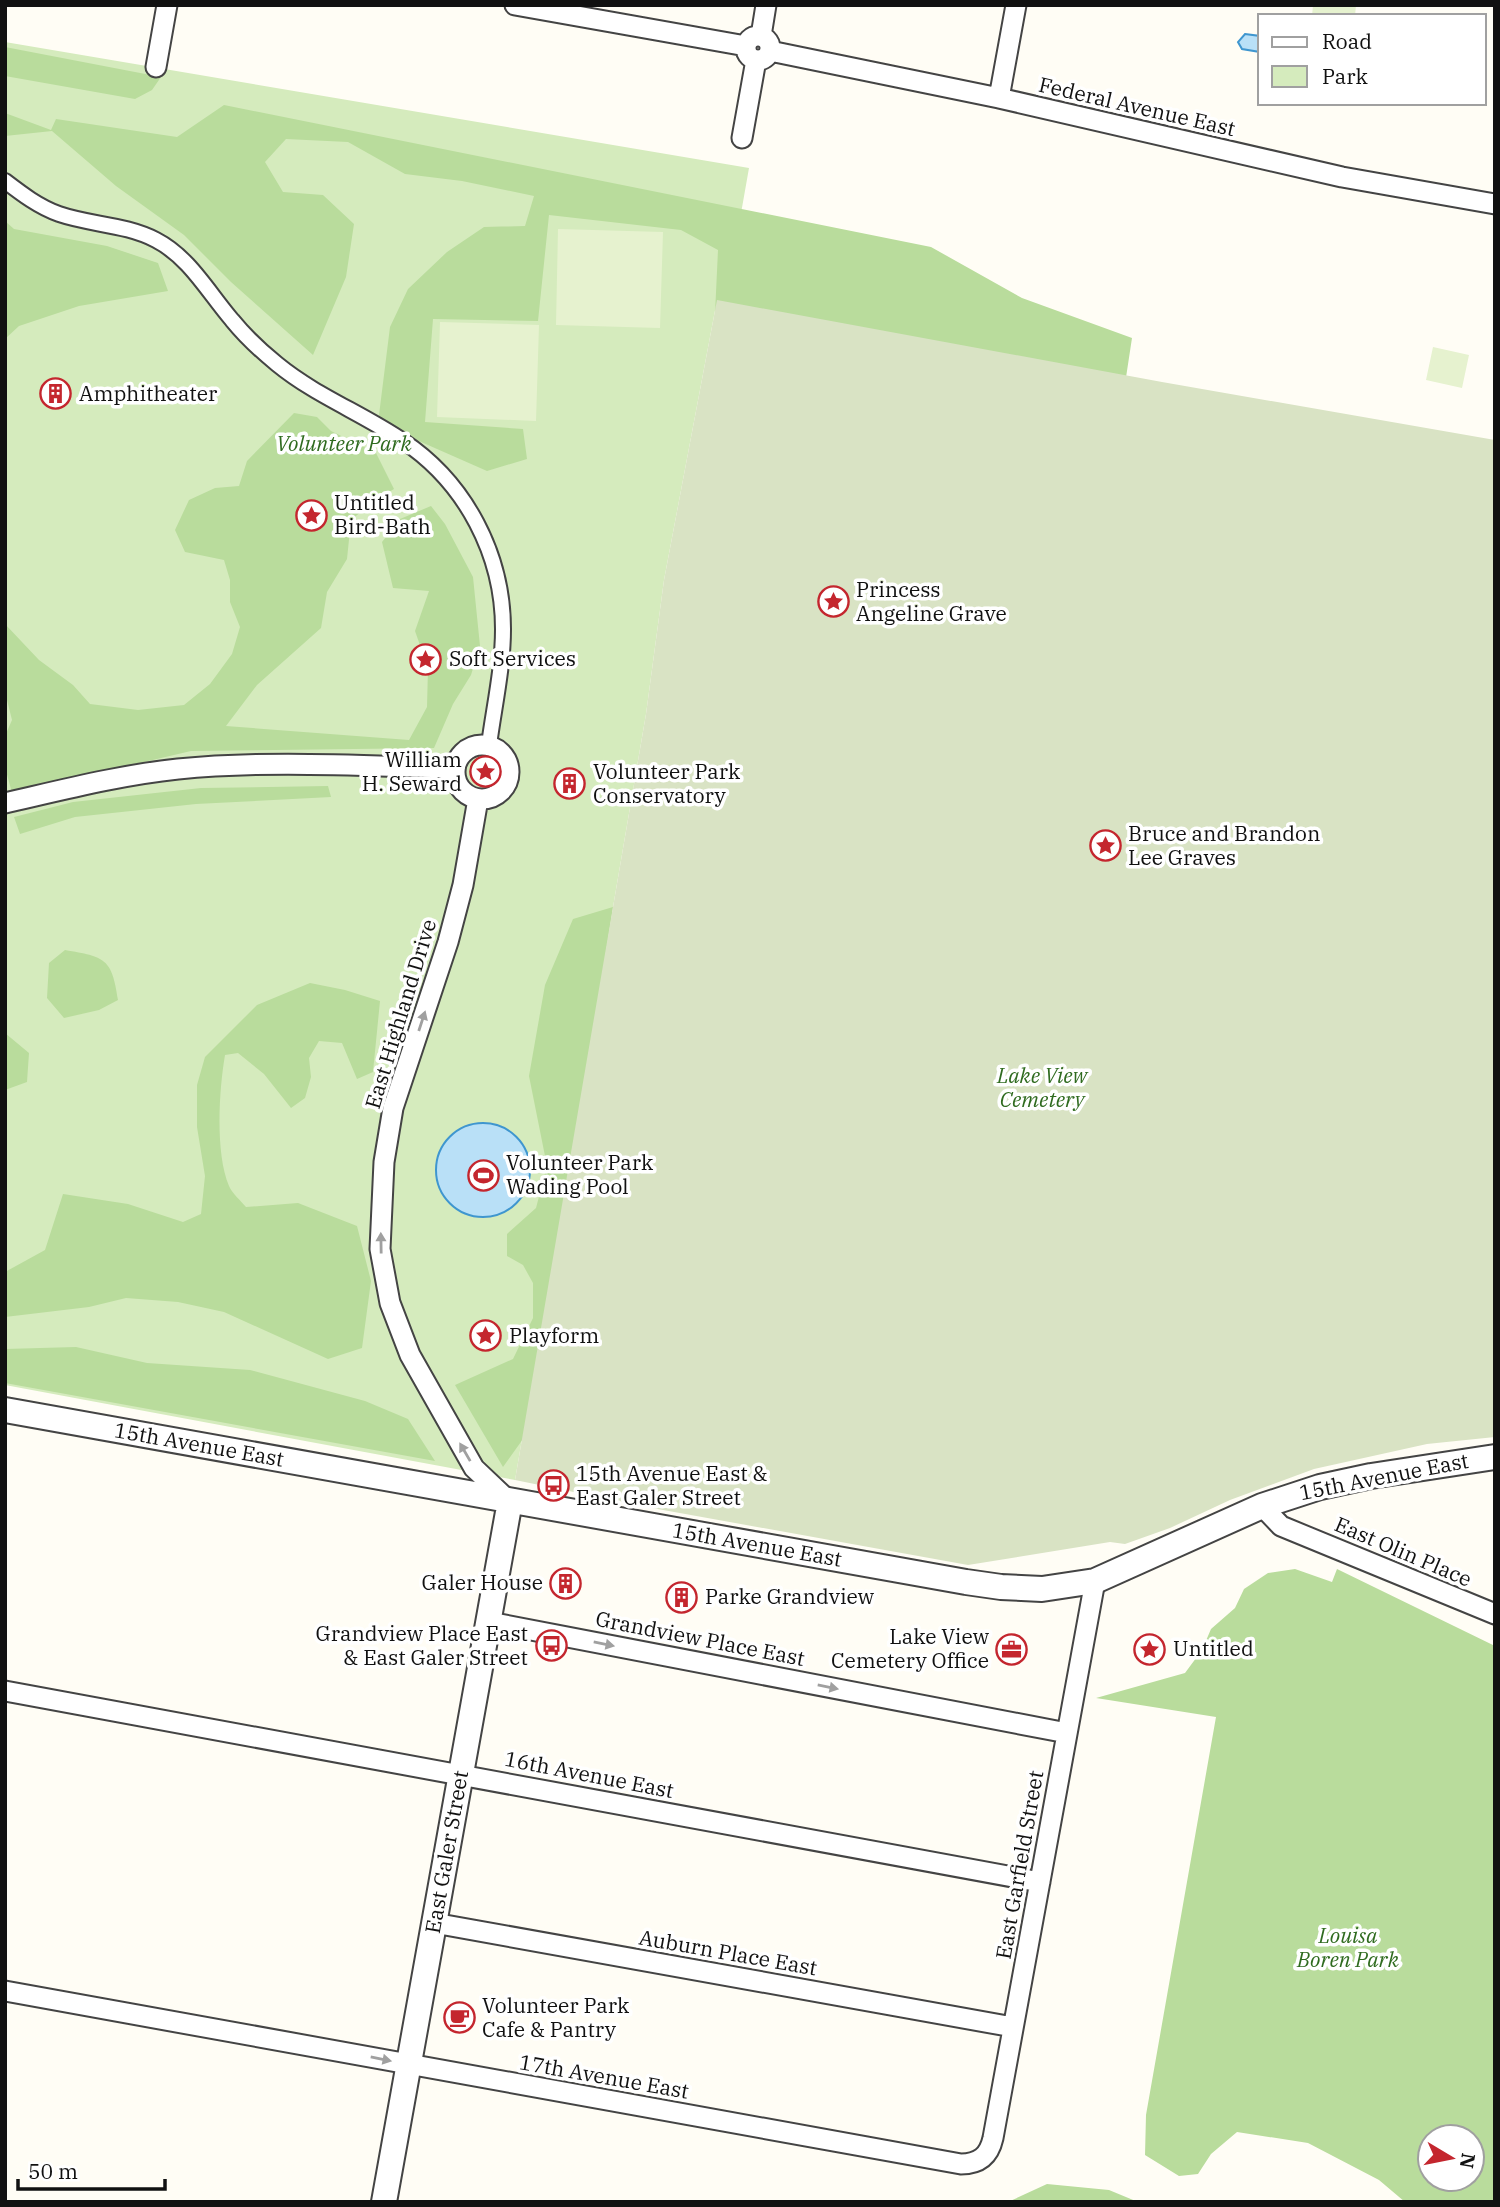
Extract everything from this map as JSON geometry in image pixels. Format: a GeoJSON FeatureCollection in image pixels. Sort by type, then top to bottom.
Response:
{"type":"FeatureCollection","features":[{"type":"Feature","properties":{"kind":"street"},"geometry":{"type":"LineString","coordinates":[[156,67],[167,5]]}},
{"type":"Feature","properties":{"kind":"street","name":"Federal Avenue East"},"geometry":{"type":"LineString","coordinates":[[515,5],[758,48],[999,98],[1342,177],[1495,204]]}},
{"type":"Feature","properties":{"kind":"street"},"geometry":{"type":"LineString","coordinates":[[743,138],[766,5]]}},
{"type":"Feature","properties":{"kind":"street"},"geometry":{"type":"LineString","coordinates":[[999,98],[1016,5]]}},
{"type":"Feature","properties":{"kind":"street"},"geometry":{"type":"LineString","coordinates":[[5,181],[28,199],[60,215],[124,228],[157,240],[186,261],[233,322],[300,382],[404,441],[441,472],[471,511],[492,556],[502,605],[502,655],[489,745]]}},
{"type":"Feature","properties":{"kind":"street"},"geometry":{"type":"LineString","coordinates":[[489,745],[504,755],[509,776],[496,796],[478,799],[470,797],[458,785],[455,768],[458,759],[471,746],[489,745]]}},
{"type":"Feature","properties":{"kind":"street"},"geometry":{"type":"LineString","coordinates":[[5,803],[178,769],[253,764],[455,768]]}},
{"type":"Feature","properties":{"kind":"street","name":"East Highland Drive"},"geometry":{"type":"LineString","coordinates":[[478,799],[463,885],[448,942],[393,1108],[384,1162],[380,1249],[390,1303],[410,1355],[474,1468],[510,1502]]}},
{"type":"Feature","properties":{"kind":"street","name":"15th Avenue East"},"geometry":{"type":"LineString","coordinates":[[5,1410],[977,1584],[1042,1589],[1095,1581],[1262,1506],[1320,1487],[1371,1476],[1495,1457]]}},
{"type":"Feature","properties":{"kind":"street","name":"East Galer Street"},"geometry":{"type":"LineString","coordinates":[[384,2202],[510,1502]]}},
{"type":"Feature","properties":{"kind":"street","name":"East Olin Place"},"geometry":{"type":"LineString","coordinates":[[1262,1506],[1281,1526],[1495,1614]]}},
{"type":"Feature","properties":{"kind":"street","name":"East Garfield Street"},"geometry":{"type":"LineString","coordinates":[[986,2155],[993,2138],[1095,1581]]}},
{"type":"Feature","properties":{"kind":"street","name":"Grandview Place East"},"geometry":{"type":"LineString","coordinates":[[489,1622],[1067,1733]]}},
{"type":"Feature","properties":{"kind":"street","name":"16th Avenue East"},"geometry":{"type":"LineString","coordinates":[[5,1691],[1040,1882]]}},
{"type":"Feature","properties":{"kind":"street","name":"Auburn Place East"},"geometry":{"type":"LineString","coordinates":[[434,1923],[1013,2027]]}},
{"type":"Feature","properties":{"kind":"street","name":"17th Avenue East"},"geometry":{"type":"LineString","coordinates":[[5,1991],[961,2164],[970,2164],[986,2155]]}},
{"type":"Feature","properties":{"kind":"green space"},"geometry":{"type":"Polygon","coordinates":[[[1313,5],[1356,5],[1355,14],[1312,14],[1313,5]]]}},
{"type":"Feature","properties":{"kind":"green space","name":"Volunteer Park"},"geometry":{"type":"Polygon","coordinates":[[[5,42],[749,168],[740,219],[717,300],[664,580],[646,714],[515,1480],[5,1385],[5,42]]]}},
{"type":"Feature","properties":{"kind":"green space"},"geometry":{"type":"Polygon","coordinates":[[[5,47],[161,77],[152,90],[135,99],[5,76],[5,47]]]}},
{"type":"Feature","properties":{"kind":"green space"},"geometry":{"type":"Polygon","coordinates":[[[224,105],[931,247],[1022,298],[1132,338],[1125,384],[714,335],[718,250],[681,230],[549,215],[538,321],[433,319],[425,422],[523,429],[527,459],[487,471],[378,423],[390,327],[408,289],[447,252],[484,227],[525,226],[534,196],[462,181],[405,174],[348,142],[286,139],[265,162],[283,192],[323,195],[354,224],[346,277],[313,355],[231,282],[184,235],[116,186],[52,131],[5,136],[5,113],[51,130],[56,119],[177,137],[224,105]]]}},
{"type":"Feature","properties":{"kind":"green space"},"geometry":{"type":"Polygon","coordinates":[[[5,221],[14,229],[107,246],[158,263],[168,291],[79,306],[19,326],[5,339],[5,221]]]}},
{"type":"Feature","properties":{"kind":"green space"},"geometry":{"type":"Polygon","coordinates":[[[558,229],[663,232],[660,328],[556,325],[558,229]]]}},
{"type":"Feature","properties":{"kind":"green space","name":"Lake View Cemetery"},"geometry":{"type":"Polygon","coordinates":[[[717,300],[1495,440],[1495,1437],[1427,1444],[1314,1469],[1230,1500],[1170,1528],[1125,1544],[1110,1542],[968,1565],[652,1508],[515,1480],[646,714],[664,580],[717,300]]]}},
{"type":"Feature","properties":{"kind":"green space"},"geometry":{"type":"Polygon","coordinates":[[[440,322],[539,325],[536,421],[437,417],[440,322]]]}},
{"type":"Feature","properties":{"kind":"green space"},"geometry":{"type":"Polygon","coordinates":[[[1433,347],[1469,355],[1462,388],[1426,380],[1433,347]]]}},
{"type":"Feature","properties":{"kind":"green space"},"geometry":{"type":"Polygon","coordinates":[[[294,413],[317,417],[331,431],[376,453],[394,489],[351,520],[347,559],[327,592],[321,628],[257,685],[226,726],[409,740],[427,707],[428,668],[415,631],[429,591],[393,588],[382,542],[400,519],[431,506],[445,524],[473,577],[480,646],[471,675],[453,704],[434,748],[191,751],[12,793],[5,767],[5,736],[12,720],[5,692],[5,624],[39,660],[73,685],[90,704],[138,710],[184,705],[210,684],[232,654],[240,627],[230,602],[230,580],[224,560],[185,552],[175,530],[189,500],[215,488],[239,486],[247,461],[294,413]]]}},
{"type":"Feature","properties":{"kind":"green space"},"geometry":{"type":"Polygon","coordinates":[[[328,786],[331,797],[196,804],[75,817],[20,834],[14,817],[73,802],[201,788],[328,786]]]}},
{"type":"Feature","properties":{"kind":"green space"},"geometry":{"type":"Polygon","coordinates":[[[613,907],[533,1425],[503,1467],[455,1385],[513,1359],[533,1318],[533,1283],[523,1265],[507,1256],[507,1234],[536,1208],[547,1166],[529,1076],[545,985],[573,919],[613,907]]]}},
{"type":"Feature","properties":{"kind":"green space"},"geometry":{"type":"Polygon","coordinates":[[[65,950],[89,955],[104,962],[113,975],[118,1000],[99,1010],[64,1018],[47,998],[49,963],[65,950]]]}},
{"type":"Feature","properties":{"kind":"green space"},"geometry":{"type":"Polygon","coordinates":[[[310,983],[380,1001],[373,1072],[357,1079],[342,1043],[319,1041],[309,1058],[311,1077],[305,1098],[291,1108],[264,1074],[238,1053],[225,1055],[220,1103],[222,1157],[229,1186],[246,1207],[298,1203],[357,1226],[371,1281],[362,1348],[328,1359],[224,1312],[178,1302],[126,1298],[89,1307],[5,1317],[5,1272],[45,1250],[63,1194],[128,1204],[183,1222],[201,1214],[205,1176],[197,1127],[197,1085],[205,1057],[257,1005],[310,983]]]}},
{"type":"Feature","properties":{"kind":"green space"},"geometry":{"type":"Polygon","coordinates":[[[5,1033],[29,1053],[27,1082],[5,1090],[5,1033]]]}},
{"type":"Feature","properties":{"kind":"green space"},"geometry":{"type":"Polygon","coordinates":[[[76,1347],[147,1363],[250,1370],[365,1401],[408,1419],[435,1461],[5,1383],[5,1349],[76,1347]]]}},
{"type":"Feature","properties":{"kind":"green space","name":"Louisa Boren Park"},"geometry":{"type":"Polygon","coordinates":[[[1295,1569],[1332,1582],[1337,1569],[1495,1646],[1495,2202],[1405,2202],[1379,2180],[1308,2143],[1237,2132],[1211,2154],[1198,2174],[1179,2176],[1145,2155],[1146,2115],[1216,1717],[1096,1698],[1185,1673],[1202,1650],[1211,1629],[1235,1608],[1244,1589],[1268,1573],[1295,1569]]]}},
{"type":"Feature","properties":{"kind":"green space"},"geometry":{"type":"Polygon","coordinates":[[[1047,2184],[1109,2190],[1138,2202],[1008,2202],[1047,2184]]]}},
{"type":"Feature","properties":{"kind":"water"},"geometry":{"type":"Polygon","coordinates":[[[1245,34],[1258,36],[1258,52],[1242,49],[1238,42],[1245,34]]]}},
{"type":"Feature","properties":{"kind":"water","name":"Volunteer Park Wading Pool"},"geometry":{"type":"Polygon","coordinates":[[[483,1123],[501,1126],[516,1137],[527,1152],[530,1170],[527,1188],[516,1203],[501,1214],[483,1217],[465,1214],[450,1203],[439,1188],[436,1170],[439,1152],[450,1137],[465,1126],[483,1123]]]}},
{"type":"Feature","properties":{"kind":"place","name":"Amphitheater"},"geometry":{"type":"Point","coordinates":[56,394]}},
{"type":"Feature","properties":{"kind":"place","name":"Untitled Bird-Bath"},"geometry":{"type":"Point","coordinates":[311,515]}},
{"type":"Feature","properties":{"kind":"place","name":"Princess Angeline Grave"},"geometry":{"type":"Point","coordinates":[833,602]}},
{"type":"Feature","properties":{"kind":"place","name":"Soft Services"},"geometry":{"type":"Point","coordinates":[426,659]}},
{"type":"Feature","properties":{"kind":"place","name":"William H. Seward"},"geometry":{"type":"Point","coordinates":[485,772]}},
{"type":"Feature","properties":{"kind":"place","name":"Volunteer Park Conservatory"},"geometry":{"type":"Point","coordinates":[570,784]}},
{"type":"Feature","properties":{"kind":"place","name":"Bruce and Brandon Lee Graves"},"geometry":{"type":"Point","coordinates":[1105,846]}},
{"type":"Feature","properties":{"kind":"place","name":"Volunteer Park Wading Pool"},"geometry":{"type":"Point","coordinates":[483,1175]}},
{"type":"Feature","properties":{"kind":"place","name":"Playform"},"geometry":{"type":"Point","coordinates":[486,1336]}},
{"type":"Feature","properties":{"kind":"place","name":"15th Avenue East & East Galer Street"},"geometry":{"type":"Point","coordinates":[553,1486]}},
{"type":"Feature","properties":{"kind":"place","name":"Galer House"},"geometry":{"type":"Point","coordinates":[566,1583]}},
{"type":"Feature","properties":{"kind":"place","name":"Parke Grandview"},"geometry":{"type":"Point","coordinates":[682,1597]}},
{"type":"Feature","properties":{"kind":"place","name":"Grandview Place East & East Galer Street"},"geometry":{"type":"Point","coordinates":[551,1646]}},
{"type":"Feature","properties":{"kind":"place","name":"Lake View Cemetery Office"},"geometry":{"type":"Point","coordinates":[1012,1649]}},
{"type":"Feature","properties":{"kind":"place","name":"Untitled"},"geometry":{"type":"Point","coordinates":[1150,1649]}},
{"type":"Feature","properties":{"kind":"place","name":"Volunteer Park Cafe & Pantry"},"geometry":{"type":"Point","coordinates":[459,2018]}}]}
